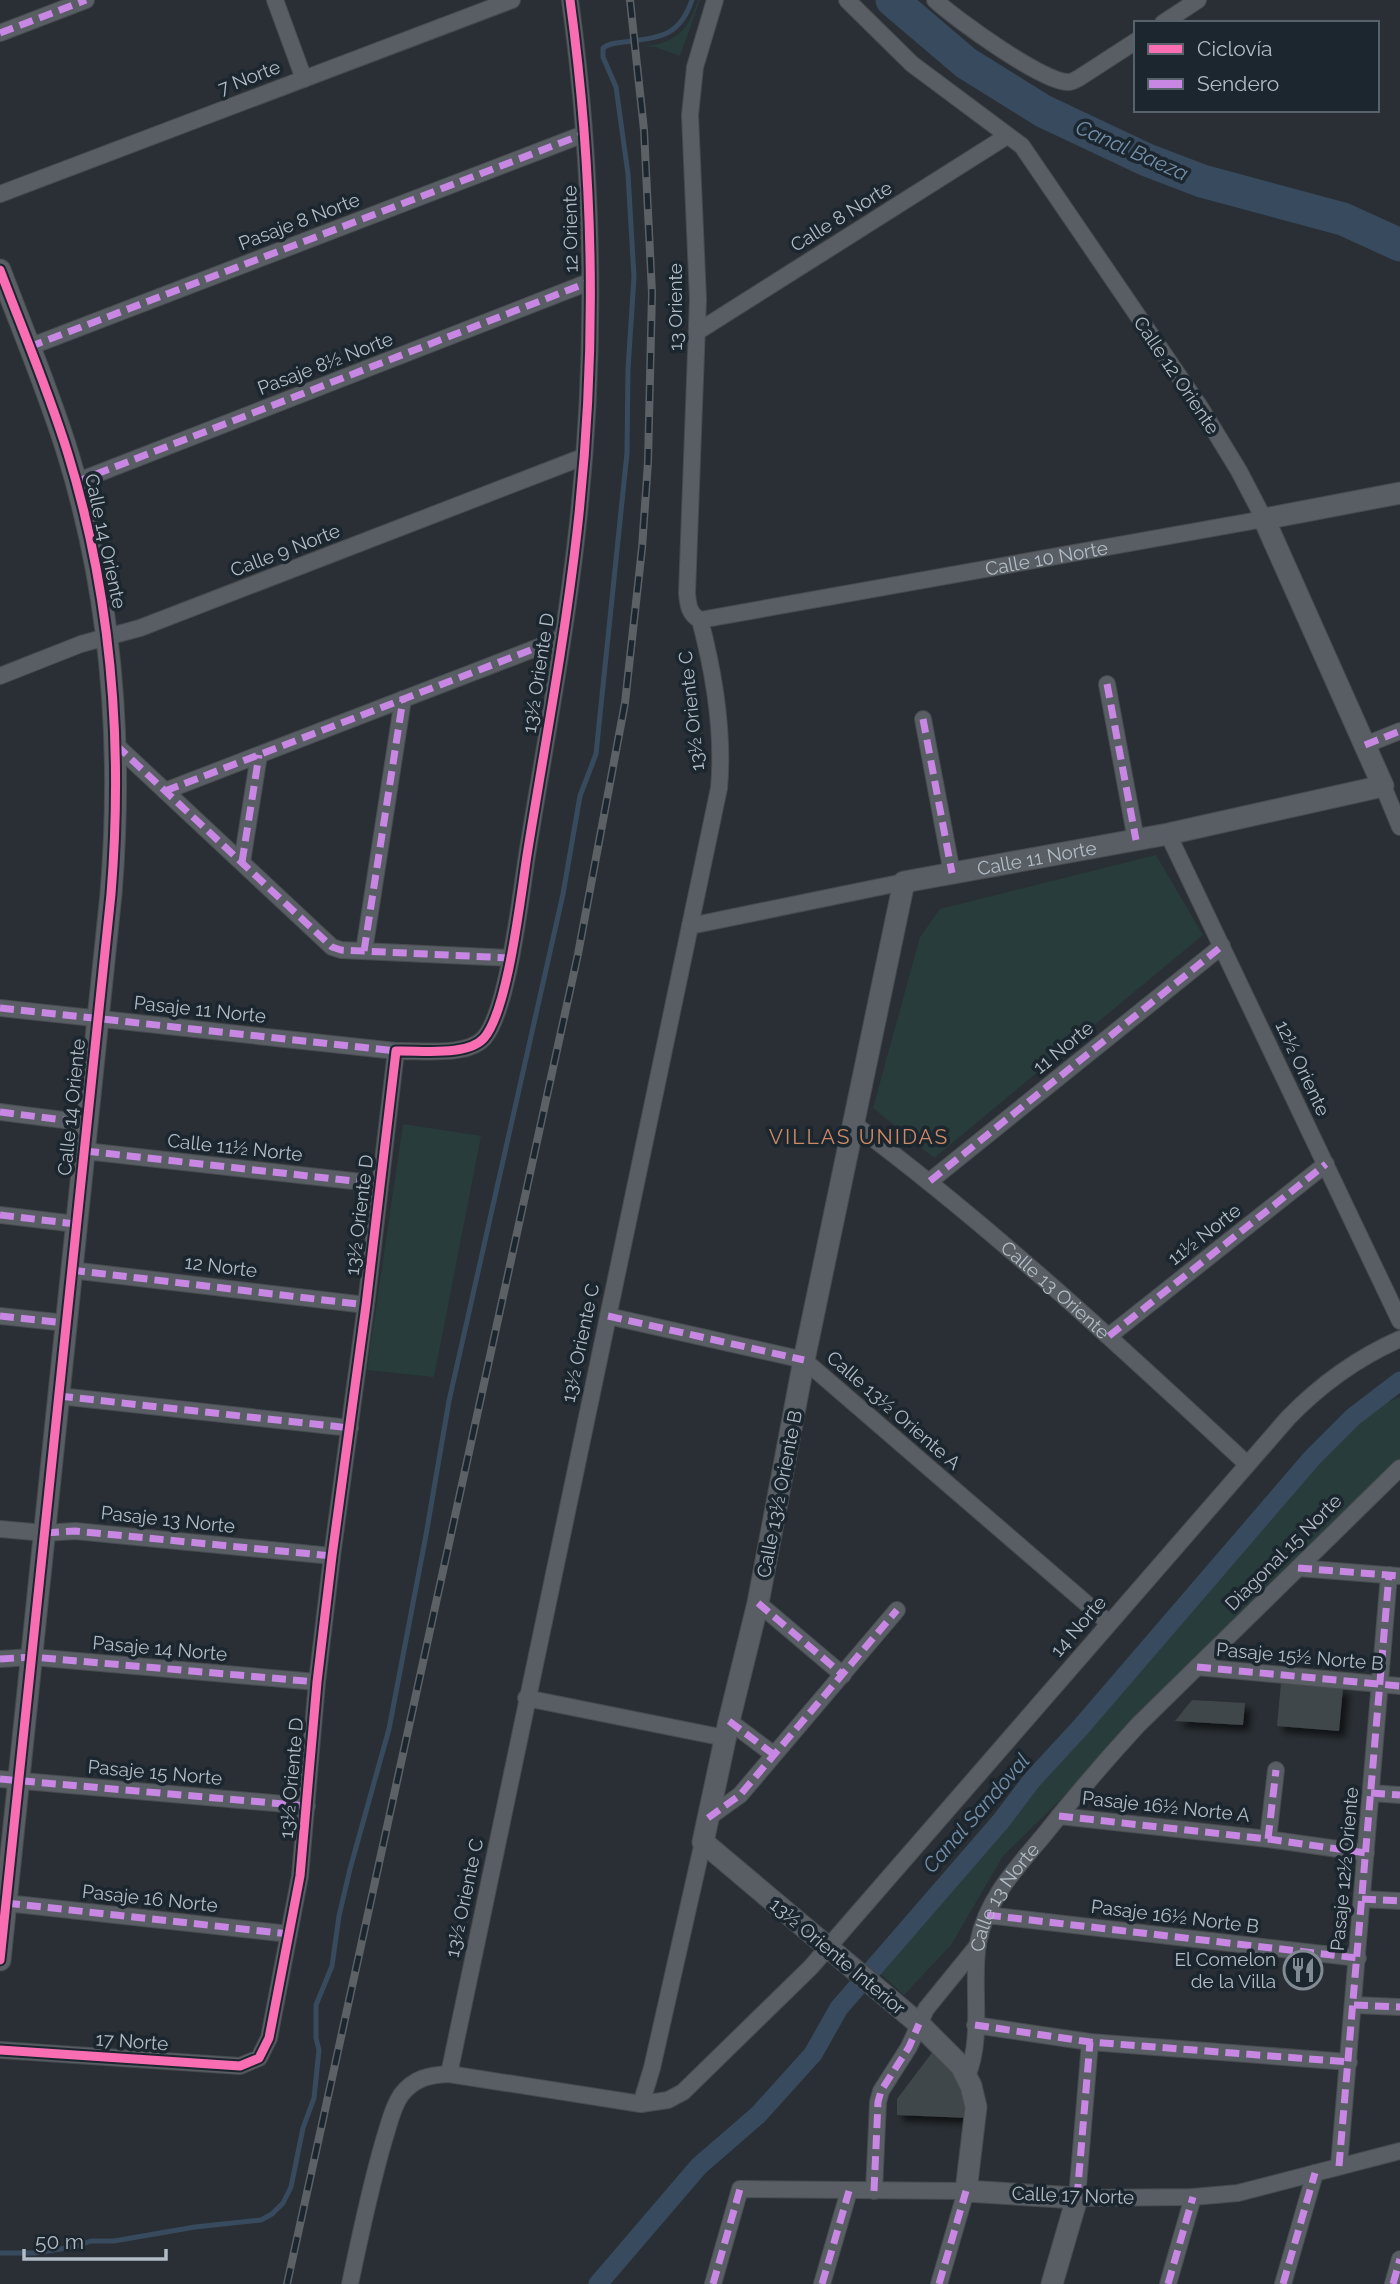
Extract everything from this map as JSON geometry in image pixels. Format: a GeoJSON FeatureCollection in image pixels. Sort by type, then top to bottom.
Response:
{"type":"FeatureCollection","features":[{"type":"Feature","properties":{"kind":"street"},"geometry":{"type":"LineString","coordinates":[[0,33],[86,0]]}},
{"type":"Feature","properties":{"kind":"street"},"geometry":{"type":"LineString","coordinates":[[275,0],[304,79]]}},
{"type":"Feature","properties":{"kind":"street","name":"7 Norte"},"geometry":{"type":"LineString","coordinates":[[0,194],[512,0]]}},
{"type":"Feature","properties":{"kind":"street","name":"12 Oriente"},"geometry":{"type":"LineString","coordinates":[[570,0],[584,134],[589,282],[589,353],[583,457]]}},
{"type":"Feature","properties":{"kind":"street","name":"13 Oriente"},"geometry":{"type":"LineString","coordinates":[[696,618],[688,606],[687,593],[698,299],[690,138],[691,90],[715,0]]}},
{"type":"Feature","properties":{"kind":"street","name":"Calle 12 Oriente"},"geometry":{"type":"LineString","coordinates":[[847,0],[912,64],[1022,146],[1199,407],[1239,471],[1264,519],[1400,827]]}},
{"type":"Feature","properties":{"kind":"street"},"geometry":{"type":"LineString","coordinates":[[935,0],[964,25],[1042,73],[1068,82],[1079,78],[1134,42]]}},
{"type":"Feature","properties":{"kind":"street"},"geometry":{"type":"LineString","coordinates":[[1166,21],[1198,0]]}},
{"type":"Feature","properties":{"kind":"street","name":"Pasaje 8 Norte"},"geometry":{"type":"LineString","coordinates":[[29,346],[584,134]]}},
{"type":"Feature","properties":{"kind":"street","name":"Calle 8 Norte"},"geometry":{"type":"LineString","coordinates":[[697,332],[1007,136]]}},
{"type":"Feature","properties":{"kind":"street","name":"Calle 14 Oriente"},"geometry":{"type":"LineString","coordinates":[[0,270],[59,426],[92,546],[108,638],[116,745],[114,850],[85,1151],[32,1657],[9,1780],[6,1903],[0,1960]]}},
{"type":"Feature","properties":{"kind":"street","name":"Pasaje 8½ Norte"},"geometry":{"type":"LineString","coordinates":[[76,482],[589,282]]}},
{"type":"Feature","properties":{"kind":"street","name":"Calle 9 Norte"},"geometry":{"type":"LineString","coordinates":[[0,676],[81,644],[140,628],[583,457]]}},
{"type":"Feature","properties":{"kind":"street","name":"13½ Oriente D"},"geometry":{"type":"LineString","coordinates":[[259,2058],[269,2038],[300,1876],[317,1682],[396,1051],[465,1050],[475,1045],[492,1026],[510,958],[562,638],[577,532],[583,457]]}},
{"type":"Feature","properties":{"kind":"street","name":"Calle 10 Norte"},"geometry":{"type":"LineString","coordinates":[[696,618],[1400,494]]}},
{"type":"Feature","properties":{"kind":"street","name":"13½ Oriente C"},"geometry":{"type":"LineString","coordinates":[[449,2074],[719,788],[720,769],[711,663],[696,618]]}},
{"type":"Feature","properties":{"kind":"street"},"geometry":{"type":"LineString","coordinates":[[165,791],[562,638]]}},
{"type":"Feature","properties":{"kind":"street"},"geometry":{"type":"LineString","coordinates":[[1107,684],[1136,840]]}},
{"type":"Feature","properties":{"kind":"street"},"geometry":{"type":"LineString","coordinates":[[364,951],[403,699]]}},
{"type":"Feature","properties":{"kind":"street"},"geometry":{"type":"LineString","coordinates":[[923,719],[952,873]]}},
{"type":"Feature","properties":{"kind":"street"},"geometry":{"type":"LineString","coordinates":[[1365,745],[1400,731]]}},
{"type":"Feature","properties":{"kind":"street"},"geometry":{"type":"LineString","coordinates":[[116,745],[332,947],[341,950],[510,958]]}},
{"type":"Feature","properties":{"kind":"street"},"geometry":{"type":"LineString","coordinates":[[242,862],[259,755]]}},
{"type":"Feature","properties":{"kind":"street","name":"Calle 11 Norte"},"geometry":{"type":"LineString","coordinates":[[690,926],[904,882],[1168,834],[1383,786]]}},
{"type":"Feature","properties":{"kind":"street","name":"12½ Oriente"},"geometry":{"type":"LineString","coordinates":[[1168,834],[1400,1321]]}},
{"type":"Feature","properties":{"kind":"street","name":"Calle 13½ Oriente B"},"geometry":{"type":"LineString","coordinates":[[641,2104],[652,2068],[727,1729],[758,1603],[804,1360],[904,882]]}},
{"type":"Feature","properties":{"kind":"street","name":"11 Norte"},"geometry":{"type":"LineString","coordinates":[[930,1181],[1222,946]]}},
{"type":"Feature","properties":{"kind":"street","name":"Pasaje 11 Norte"},"geometry":{"type":"LineString","coordinates":[[0,1008],[396,1051]]}},
{"type":"Feature","properties":{"kind":"street"},"geometry":{"type":"LineString","coordinates":[[0,1112],[87,1123]]}},
{"type":"Feature","properties":{"kind":"street","name":"Calle 13 Oriente"},"geometry":{"type":"LineString","coordinates":[[854,1124],[930,1181],[1109,1336],[1247,1464]]}},
{"type":"Feature","properties":{"kind":"street","name":"Calle 11½ Norte"},"geometry":{"type":"LineString","coordinates":[[85,1151],[380,1184]]}},
{"type":"Feature","properties":{"kind":"street","name":"11½ Norte"},"geometry":{"type":"LineString","coordinates":[[1109,1336],[1326,1164]]}},
{"type":"Feature","properties":{"kind":"street"},"geometry":{"type":"LineString","coordinates":[[0,1214],[76,1224]]}},
{"type":"Feature","properties":{"kind":"street","name":"12 Norte"},"geometry":{"type":"LineString","coordinates":[[71,1270],[366,1305]]}},
{"type":"Feature","properties":{"kind":"street"},"geometry":{"type":"LineString","coordinates":[[0,1316],[66,1323]]}},
{"type":"Feature","properties":{"kind":"street","name":"Calle 13½ Oriente A"},"geometry":{"type":"LineString","coordinates":[[607,1316],[804,1360],[1109,1623]]}},
{"type":"Feature","properties":{"kind":"street","name":"14 Norte"},"geometry":{"type":"LineString","coordinates":[[641,2104],[668,2100],[683,2092],[811,1967],[1288,1418],[1319,1389],[1358,1360],[1400,1339]]}},
{"type":"Feature","properties":{"kind":"street"},"geometry":{"type":"LineString","coordinates":[[59,1395],[350,1428]]}},
{"type":"Feature","properties":{"kind":"street","name":"Diagonal 15 Norte"},"geometry":{"type":"LineString","coordinates":[[1197,1667],[1400,1468]]}},
{"type":"Feature","properties":{"kind":"street","name":"Pasaje 13 Norte"},"geometry":{"type":"LineString","coordinates":[[0,1529],[45,1533],[75,1531],[332,1556]]}},
{"type":"Feature","properties":{"kind":"street"},"geometry":{"type":"LineString","coordinates":[[1298,1568],[1395,1576]]}},
{"type":"Feature","properties":{"kind":"street","name":"Pasaje 12½ Oriente"},"geometry":{"type":"LineString","coordinates":[[1339,2166],[1380,1685],[1395,1576]]}},
{"type":"Feature","properties":{"kind":"street"},"geometry":{"type":"LineString","coordinates":[[758,1603],[843,1675]]}},
{"type":"Feature","properties":{"kind":"street"},"geometry":{"type":"LineString","coordinates":[[708,1818],[740,1795],[897,1610]]}},
{"type":"Feature","properties":{"kind":"street","name":"Pasaje 14 Norte"},"geometry":{"type":"LineString","coordinates":[[0,1659],[32,1657],[317,1682]]}},
{"type":"Feature","properties":{"kind":"street","name":"Pasaje 15½ Norte B"},"geometry":{"type":"LineString","coordinates":[[1197,1667],[1400,1686]]}},
{"type":"Feature","properties":{"kind":"street","name":"Calle 13 Norte"},"geometry":{"type":"LineString","coordinates":[[966,2191],[976,2107],[967,2076],[973,2060],[978,1945],[987,1915],[1002,1888],[1107,1759],[1197,1667]]}},
{"type":"Feature","properties":{"kind":"street"},"geometry":{"type":"LineString","coordinates":[[526,1698],[727,1729],[773,1754]]}},
{"type":"Feature","properties":{"kind":"street","name":"Pasaje 16½ Norte A"},"geometry":{"type":"LineString","coordinates":[[1268,1839],[1276,1770]]}},
{"type":"Feature","properties":{"kind":"street","name":"Pasaje 15 Norte"},"geometry":{"type":"LineString","coordinates":[[9,1780],[307,1807]]}},
{"type":"Feature","properties":{"kind":"street"},"geometry":{"type":"LineString","coordinates":[[1371,1793],[1400,1795]]}},
{"type":"Feature","properties":{"kind":"street","name":"Pasaje 16½ Norte A"},"geometry":{"type":"LineString","coordinates":[[1059,1816],[1268,1839],[1366,1853]]}},
{"type":"Feature","properties":{"kind":"street","name":"13½ Oriente Interior"},"geometry":{"type":"LineString","coordinates":[[703,1842],[919,2024],[954,2057],[967,2076]]}},
{"type":"Feature","properties":{"kind":"street"},"geometry":{"type":"LineString","coordinates":[[1362,1899],[1400,1901]]}},
{"type":"Feature","properties":{"kind":"street","name":"Pasaje 16 Norte"},"geometry":{"type":"LineString","coordinates":[[6,1903],[289,1934]]}},
{"type":"Feature","properties":{"kind":"street","name":"Pasaje 16½ Norte B"},"geometry":{"type":"LineString","coordinates":[[987,1915],[1357,1958]]}},
{"type":"Feature","properties":{"kind":"street"},"geometry":{"type":"LineString","coordinates":[[874,2191],[878,2102],[881,2091],[909,2047],[926,2009],[978,1945]]}},
{"type":"Feature","properties":{"kind":"street"},"geometry":{"type":"LineString","coordinates":[[1353,2005],[1400,2007]]}},
{"type":"Feature","properties":{"kind":"street"},"geometry":{"type":"LineString","coordinates":[[975,2025],[1090,2042],[1349,2062]]}},
{"type":"Feature","properties":{"kind":"street"},"geometry":{"type":"LineString","coordinates":[[1052,2284],[1077,2198],[1090,2042]]}},
{"type":"Feature","properties":{"kind":"street","name":"17 Norte"},"geometry":{"type":"LineString","coordinates":[[0,2049],[240,2066],[259,2058]]}},
{"type":"Feature","properties":{"kind":"street"},"geometry":{"type":"LineString","coordinates":[[350,2284],[370,2190],[394,2109],[401,2095],[424,2076],[449,2074],[641,2104]]}},
{"type":"Feature","properties":{"kind":"street","name":"Calle 17 Norte"},"geometry":{"type":"LineString","coordinates":[[713,2284],[740,2189],[966,2191],[1077,2198],[1193,2197],[1238,2193],[1400,2151]]}},
{"type":"Feature","properties":{"kind":"street"},"geometry":{"type":"LineString","coordinates":[[1283,2284],[1315,2173]]}},
{"type":"Feature","properties":{"kind":"street"},"geometry":{"type":"LineString","coordinates":[[822,2284],[849,2191]]}},
{"type":"Feature","properties":{"kind":"street"},"geometry":{"type":"LineString","coordinates":[[939,2284],[966,2191]]}},
{"type":"Feature","properties":{"kind":"street"},"geometry":{"type":"LineString","coordinates":[[1168,2284],[1193,2197]]}},
{"type":"Feature","properties":{"kind":"street"},"geometry":{"type":"LineString","coordinates":[[1393,2284],[1400,2259]]}},
{"type":"Feature","properties":{"kind":"green space"},"geometry":{"type":"Polygon","coordinates":[[[698,0],[680,56],[655,47],[643,46],[656,45],[679,33],[689,22],[698,0]]]}},
{"type":"Feature","properties":{"kind":"green space"},"geometry":{"type":"Polygon","coordinates":[[[1156,855],[1203,935],[934,1158],[873,1108],[920,937],[940,909],[1156,855]]]}},
{"type":"Feature","properties":{"kind":"green space"},"geometry":{"type":"Polygon","coordinates":[[[403,1124],[481,1136],[434,1377],[367,1370],[403,1124]]]}},
{"type":"Feature","properties":{"kind":"green space"},"geometry":{"type":"Polygon","coordinates":[[[1400,1397],[1400,1462],[1378,1488],[1003,1856],[951,1945],[904,1995],[874,1968],[1353,1417],[1400,1397]]]}},
{"type":"Feature","properties":{"kind":"building"},"geometry":{"type":"Polygon","coordinates":[[[1281,1683],[1343,1688],[1339,1731],[1277,1726],[1281,1683]]]}},
{"type":"Feature","properties":{"kind":"building"},"geometry":{"type":"Polygon","coordinates":[[[1192,1700],[1245,1703],[1243,1725],[1175,1721],[1192,1700]]]}},
{"type":"Feature","properties":{"kind":"building"},"geometry":{"type":"Polygon","coordinates":[[[934,2050],[953,2068],[971,2104],[970,2118],[897,2115],[897,2099],[934,2050]]]}},
{"type":"Feature","properties":{"kind":"waterway"},"geometry":{"type":"LineString","coordinates":[[0,2253],[34,2253],[74,2247],[91,2241],[114,2241],[195,2227],[261,2220],[283,2203],[291,2187],[303,2128],[314,2098],[319,2050],[316,2038],[316,2005],[332,1966],[339,1916],[350,1869],[389,1729],[449,1401],[563,894],[580,796],[596,754],[627,453],[628,369],[634,277],[628,174],[616,87],[603,57],[603,48],[657,37],[674,29],[687,13],[692,0]]}},
{"type":"Feature","properties":{"kind":"waterway","name":"Canal Baeza"},"geometry":{"type":"LineString","coordinates":[[892,0],[966,63],[1043,111],[1147,160],[1202,181],[1343,219],[1400,245]]}},
{"type":"Feature","properties":{"kind":"waterway","name":"Canal Sandoval"},"geometry":{"type":"LineString","coordinates":[[598,2284],[699,2166],[758,2115],[813,2054],[839,2008],[1001,1821],[1032,1780],[1312,1458],[1353,1417],[1400,1381]]}},
{"type":"Feature","properties":{"kind":"railway"},"geometry":{"type":"LineString","coordinates":[[287,2284],[578,954],[625,703],[642,548],[648,462],[652,293],[644,130],[630,0]]}},
{"type":"Feature","properties":{"kind":"marked path"},"geometry":{"type":"LineString","coordinates":[[0,33],[86,0]]}},
{"type":"Feature","properties":{"kind":"marked path"},"geometry":{"type":"LineString","coordinates":[[29,347],[584,134]]}},
{"type":"Feature","properties":{"kind":"marked path"},"geometry":{"type":"LineString","coordinates":[[76,482],[589,282]]}},
{"type":"Feature","properties":{"kind":"marked path"},"geometry":{"type":"LineString","coordinates":[[165,791],[562,638]]}},
{"type":"Feature","properties":{"kind":"marked path"},"geometry":{"type":"LineString","coordinates":[[1107,684],[1136,840]]}},
{"type":"Feature","properties":{"kind":"marked path"},"geometry":{"type":"LineString","coordinates":[[364,951],[403,699]]}},
{"type":"Feature","properties":{"kind":"marked path"},"geometry":{"type":"LineString","coordinates":[[923,719],[952,873]]}},
{"type":"Feature","properties":{"kind":"marked path"},"geometry":{"type":"LineString","coordinates":[[1365,745],[1400,731]]}},
{"type":"Feature","properties":{"kind":"marked path"},"geometry":{"type":"LineString","coordinates":[[116,745],[332,947],[341,950],[510,958]]}},
{"type":"Feature","properties":{"kind":"marked path"},"geometry":{"type":"LineString","coordinates":[[242,862],[259,755]]}},
{"type":"Feature","properties":{"kind":"marked path"},"geometry":{"type":"LineString","coordinates":[[930,1181],[1222,946]]}},
{"type":"Feature","properties":{"kind":"marked path"},"geometry":{"type":"LineString","coordinates":[[0,1008],[396,1051]]}},
{"type":"Feature","properties":{"kind":"marked path"},"geometry":{"type":"LineString","coordinates":[[0,1112],[87,1123]]}},
{"type":"Feature","properties":{"kind":"marked path"},"geometry":{"type":"LineString","coordinates":[[85,1151],[380,1184]]}},
{"type":"Feature","properties":{"kind":"marked path"},"geometry":{"type":"LineString","coordinates":[[1109,1336],[1326,1164]]}},
{"type":"Feature","properties":{"kind":"marked path"},"geometry":{"type":"LineString","coordinates":[[0,1215],[76,1224]]}},
{"type":"Feature","properties":{"kind":"marked path"},"geometry":{"type":"LineString","coordinates":[[71,1270],[366,1305]]}},
{"type":"Feature","properties":{"kind":"marked path"},"geometry":{"type":"LineString","coordinates":[[0,1316],[66,1323]]}},
{"type":"Feature","properties":{"kind":"marked path"},"geometry":{"type":"LineString","coordinates":[[608,1316],[804,1360]]}},
{"type":"Feature","properties":{"kind":"marked path"},"geometry":{"type":"LineString","coordinates":[[59,1396],[350,1428]]}},
{"type":"Feature","properties":{"kind":"marked path"},"geometry":{"type":"LineString","coordinates":[[45,1533],[75,1531],[332,1556]]}},
{"type":"Feature","properties":{"kind":"marked path"},"geometry":{"type":"LineString","coordinates":[[1298,1568],[1400,1576]]}},
{"type":"Feature","properties":{"kind":"marked path"},"geometry":{"type":"LineString","coordinates":[[1339,2166],[1389,1575]]}},
{"type":"Feature","properties":{"kind":"marked path"},"geometry":{"type":"LineString","coordinates":[[758,1603],[843,1675]]}},
{"type":"Feature","properties":{"kind":"marked path"},"geometry":{"type":"LineString","coordinates":[[708,1818],[740,1795],[897,1610]]}},
{"type":"Feature","properties":{"kind":"marked path"},"geometry":{"type":"LineString","coordinates":[[0,1659],[32,1657],[317,1682]]}},
{"type":"Feature","properties":{"kind":"marked path"},"geometry":{"type":"LineString","coordinates":[[1197,1667],[1400,1686]]}},
{"type":"Feature","properties":{"kind":"marked path"},"geometry":{"type":"LineString","coordinates":[[729,1721],[773,1754]]}},
{"type":"Feature","properties":{"kind":"marked path"},"geometry":{"type":"LineString","coordinates":[[1268,1839],[1276,1770]]}},
{"type":"Feature","properties":{"kind":"marked path"},"geometry":{"type":"LineString","coordinates":[[0,1779],[307,1806]]}},
{"type":"Feature","properties":{"kind":"marked path"},"geometry":{"type":"LineString","coordinates":[[1371,1793],[1400,1795]]}},
{"type":"Feature","properties":{"kind":"marked path"},"geometry":{"type":"LineString","coordinates":[[1059,1816],[1268,1839],[1366,1853]]}},
{"type":"Feature","properties":{"kind":"marked path"},"geometry":{"type":"LineString","coordinates":[[1362,1899],[1400,1901]]}},
{"type":"Feature","properties":{"kind":"marked path"},"geometry":{"type":"LineString","coordinates":[[6,1903],[289,1934]]}},
{"type":"Feature","properties":{"kind":"marked path"},"geometry":{"type":"LineString","coordinates":[[987,1915],[1358,1958]]}},
{"type":"Feature","properties":{"kind":"marked path"},"geometry":{"type":"LineString","coordinates":[[1354,2005],[1400,2007]]}},
{"type":"Feature","properties":{"kind":"marked path"},"geometry":{"type":"LineString","coordinates":[[874,2191],[878,2102],[881,2091],[909,2047],[919,2024]]}},
{"type":"Feature","properties":{"kind":"marked path"},"geometry":{"type":"LineString","coordinates":[[975,2025],[1090,2042],[1349,2062]]}},
{"type":"Feature","properties":{"kind":"marked path"},"geometry":{"type":"LineString","coordinates":[[1077,2198],[1090,2042]]}},
{"type":"Feature","properties":{"kind":"marked path"},"geometry":{"type":"LineString","coordinates":[[1283,2284],[1315,2173]]}},
{"type":"Feature","properties":{"kind":"marked path"},"geometry":{"type":"LineString","coordinates":[[713,2284],[740,2189]]}},
{"type":"Feature","properties":{"kind":"marked path"},"geometry":{"type":"LineString","coordinates":[[822,2284],[849,2191]]}},
{"type":"Feature","properties":{"kind":"marked path"},"geometry":{"type":"LineString","coordinates":[[939,2284],[966,2191]]}},
{"type":"Feature","properties":{"kind":"marked path"},"geometry":{"type":"LineString","coordinates":[[1168,2284],[1193,2197]]}},
{"type":"Feature","properties":{"kind":"marked path"},"geometry":{"type":"LineString","coordinates":[[1393,2284],[1400,2259]]}},
{"type":"Feature","properties":{"kind":"cycle path"},"geometry":{"type":"LineString","coordinates":[[0,2050],[240,2066],[259,2058],[269,2038],[300,1876],[317,1682],[396,1051],[467,1048],[484,1038],[493,1023],[513,948],[567,611],[583,466],[590,332],[584,132],[570,0]]}},
{"type":"Feature","properties":{"kind":"cycle path"},"geometry":{"type":"LineString","coordinates":[[0,270],[53,408],[83,508],[95,562],[111,672],[116,783],[111,894],[0,1960]]}},
{"type":"Feature","properties":{"kind":"place","name":"El Comelon de la Villa"},"geometry":{"type":"Point","coordinates":[1303,1970]}},
{"type":"Feature","properties":{"kind":"district","name":"VILLAS UNIDAS"},"geometry":{"type":"Point","coordinates":[859,1136]}}]}
